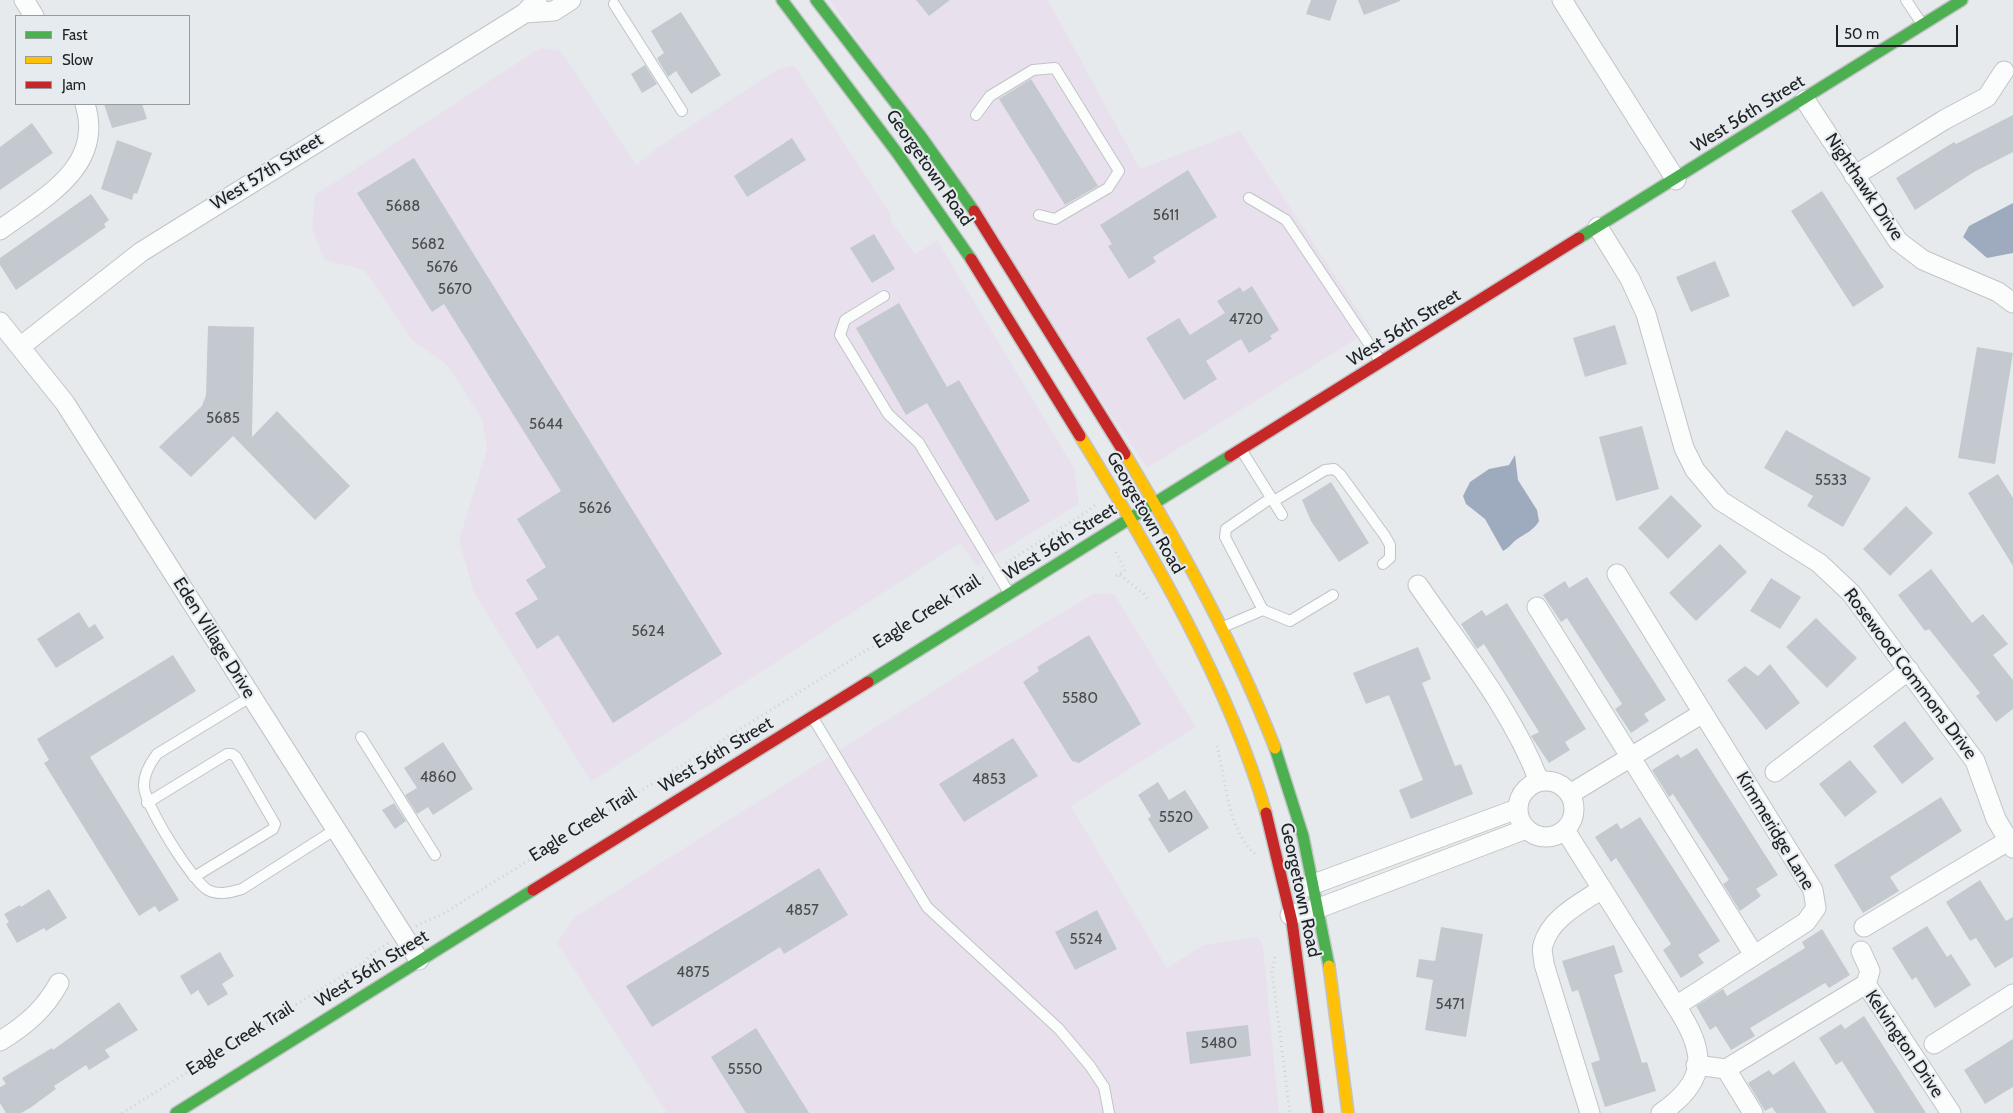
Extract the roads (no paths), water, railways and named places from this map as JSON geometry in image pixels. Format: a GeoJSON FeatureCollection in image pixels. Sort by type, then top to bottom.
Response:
{"type":"FeatureCollection","features":[{"type":"Feature","properties":{"kind":"main road","name":"Georgetown Road"},"geometry":{"type":"LineString","coordinates":[[782,0],[884,134],[965,250],[1129,520],[1183,615],[1222,697],[1265,810],[1290,915],[1318,1113]]}},
{"type":"Feature","properties":{"kind":"main road","name":"Georgetown Road"},"geometry":{"type":"LineString","coordinates":[[816,0],[951,177],[991,237],[1155,503],[1223,627],[1264,717],[1300,826],[1320,908],[1348,1113]]}},
{"type":"Feature","properties":{"kind":"main road","name":"West 56th Street"},"geometry":{"type":"LineString","coordinates":[[176,1113],[419,960],[1805,100],[1962,0]]}},
{"type":"Feature","properties":{"kind":"street"},"geometry":{"type":"LineString","coordinates":[[24,0],[33,15]]}},
{"type":"Feature","properties":{"kind":"street","name":"West 57th Street"},"geometry":{"type":"LineString","coordinates":[[20,347],[141,252],[531,6],[554,11],[571,0]]}},
{"type":"Feature","properties":{"kind":"street"},"geometry":{"type":"LineString","coordinates":[[1562,0],[1676,180]]}},
{"type":"Feature","properties":{"kind":"street"},"geometry":{"type":"LineString","coordinates":[[1854,176],[1944,120],[1987,97],[2004,72]]}},
{"type":"Feature","properties":{"kind":"street","name":"Nighthawk Drive"},"geometry":{"type":"LineString","coordinates":[[1805,100],[1888,228],[1908,249],[1927,262],[1998,292],[2013,303]]}},
{"type":"Feature","properties":{"kind":"street"},"geometry":{"type":"LineString","coordinates":[[0,230],[64,182],[75,170],[87,146],[88,118],[85,105]]}},
{"type":"Feature","properties":{"kind":"street","name":"Rosewood Commons Drive"},"geometry":{"type":"LineString","coordinates":[[1598,227],[1637,292],[1648,321],[1684,448],[1699,476],[1714,494],[1731,508],[1798,549],[1832,574],[1861,606],[1975,761],[1996,819],[2012,842]]}},
{"type":"Feature","properties":{"kind":"street","name":"Eden Village Drive"},"geometry":{"type":"LineString","coordinates":[[0,322],[65,403],[419,960]]}},
{"type":"Feature","properties":{"kind":"street","name":"Kimmeridge Lane"},"geometry":{"type":"LineString","coordinates":[[1617,574],[1813,890],[1816,908],[1806,922],[1676,1006]]}},
{"type":"Feature","properties":{"kind":"street"},"geometry":{"type":"LineString","coordinates":[[1418,586],[1484,681],[1526,747],[1539,781]]}},
{"type":"Feature","properties":{"kind":"street"},"geometry":{"type":"LineString","coordinates":[[1538,607],[1754,955]]}},
{"type":"Feature","properties":{"kind":"street"},"geometry":{"type":"LineString","coordinates":[[1775,772],[1909,670]]}},
{"type":"Feature","properties":{"kind":"street"},"geometry":{"type":"LineString","coordinates":[[1570,794],[1703,713]]}},
{"type":"Feature","properties":{"kind":"street"},"geometry":{"type":"LineString","coordinates":[[1539,781],[1557,782],[1570,794],[1574,812],[1565,830],[1558,834],[1541,837],[1526,829],[1518,816],[1517,809],[1523,791],[1539,781]]}},
{"type":"Feature","properties":{"kind":"street"},"geometry":{"type":"LineString","coordinates":[[1286,893],[1314,885],[1517,809]]}},
{"type":"Feature","properties":{"kind":"street"},"geometry":{"type":"LineString","coordinates":[[1290,915],[1320,908],[1526,829]]}},
{"type":"Feature","properties":{"kind":"street"},"geometry":{"type":"LineString","coordinates":[[1565,830],[1676,1006],[1698,1045],[1696,1077],[1679,1100],[1661,1113]]}},
{"type":"Feature","properties":{"kind":"street"},"geometry":{"type":"LineString","coordinates":[[1864,927],[2012,842]]}},
{"type":"Feature","properties":{"kind":"street"},"geometry":{"type":"LineString","coordinates":[[1590,1113],[1544,964],[1542,946],[1551,928],[1570,910],[1602,889]]}},
{"type":"Feature","properties":{"kind":"street"},"geometry":{"type":"LineString","coordinates":[[1861,951],[1870,971],[1866,984]]}},
{"type":"Feature","properties":{"kind":"street"},"geometry":{"type":"LineString","coordinates":[[0,1041],[33,1019],[52,996],[59,983]]}},
{"type":"Feature","properties":{"kind":"street","name":"Kelvington Drive"},"geometry":{"type":"LineString","coordinates":[[1726,1069],[1866,984],[1951,1113]]}},
{"type":"Feature","properties":{"kind":"street"},"geometry":{"type":"LineString","coordinates":[[1934,1044],[2013,994]]}},
{"type":"Feature","properties":{"kind":"street"},"geometry":{"type":"LineString","coordinates":[[1696,1065],[1726,1069],[1753,1113]]}},
{"type":"Feature","properties":{"kind":"lane"},"geometry":{"type":"LineString","coordinates":[[1906,0],[1923,25]]}},
{"type":"Feature","properties":{"kind":"lane"},"geometry":{"type":"LineString","coordinates":[[614,4],[682,111]]}},
{"type":"Feature","properties":{"kind":"lane"},"geometry":{"type":"LineString","coordinates":[[976,115],[990,96],[1033,70],[1055,68],[1119,171],[1108,188],[1055,220],[1040,215]]}},
{"type":"Feature","properties":{"kind":"lane"},"geometry":{"type":"LineString","coordinates":[[1249,198],[1286,220],[1381,362]]}},
{"type":"Feature","properties":{"kind":"lane"},"geometry":{"type":"LineString","coordinates":[[884,296],[845,320],[840,335],[888,414],[919,443],[1010,594]]}},
{"type":"Feature","properties":{"kind":"lane"},"geometry":{"type":"LineString","coordinates":[[1241,450],[1282,515]]}},
{"type":"Feature","properties":{"kind":"lane"},"geometry":{"type":"LineString","coordinates":[[1333,595],[1290,621],[1262,610],[1225,537],[1226,529],[1324,470],[1334,469],[1340,474],[1390,545],[1390,558],[1383,564]]}},
{"type":"Feature","properties":{"kind":"lane"},"geometry":{"type":"LineString","coordinates":[[1223,627],[1262,610]]}},
{"type":"Feature","properties":{"kind":"lane"},"geometry":{"type":"LineString","coordinates":[[252,696],[158,754],[150,764],[143,785],[147,803],[194,876],[209,890],[225,893],[242,889],[336,829]]}},
{"type":"Feature","properties":{"kind":"lane"},"geometry":{"type":"LineString","coordinates":[[812,717],[927,907],[1059,1029],[1090,1066],[1104,1087],[1109,1113]]}},
{"type":"Feature","properties":{"kind":"lane"},"geometry":{"type":"LineString","coordinates":[[361,737],[435,855]]}},
{"type":"Feature","properties":{"kind":"lane"},"geometry":{"type":"LineString","coordinates":[[147,803],[227,754],[232,754],[236,757],[275,824],[273,829],[194,876]]}},
{"type":"Feature","properties":{"kind":"water"},"geometry":{"type":"Polygon","coordinates":[[[2013,203],[2013,253],[1987,258],[1963,237],[1969,226],[2013,203]]]}},
{"type":"Feature","properties":{"kind":"water"},"geometry":{"type":"Polygon","coordinates":[[[1515,455],[1518,480],[1537,510],[1539,521],[1532,530],[1503,551],[1485,519],[1466,504],[1463,496],[1470,482],[1489,469],[1509,465],[1515,455]]]}}]}
